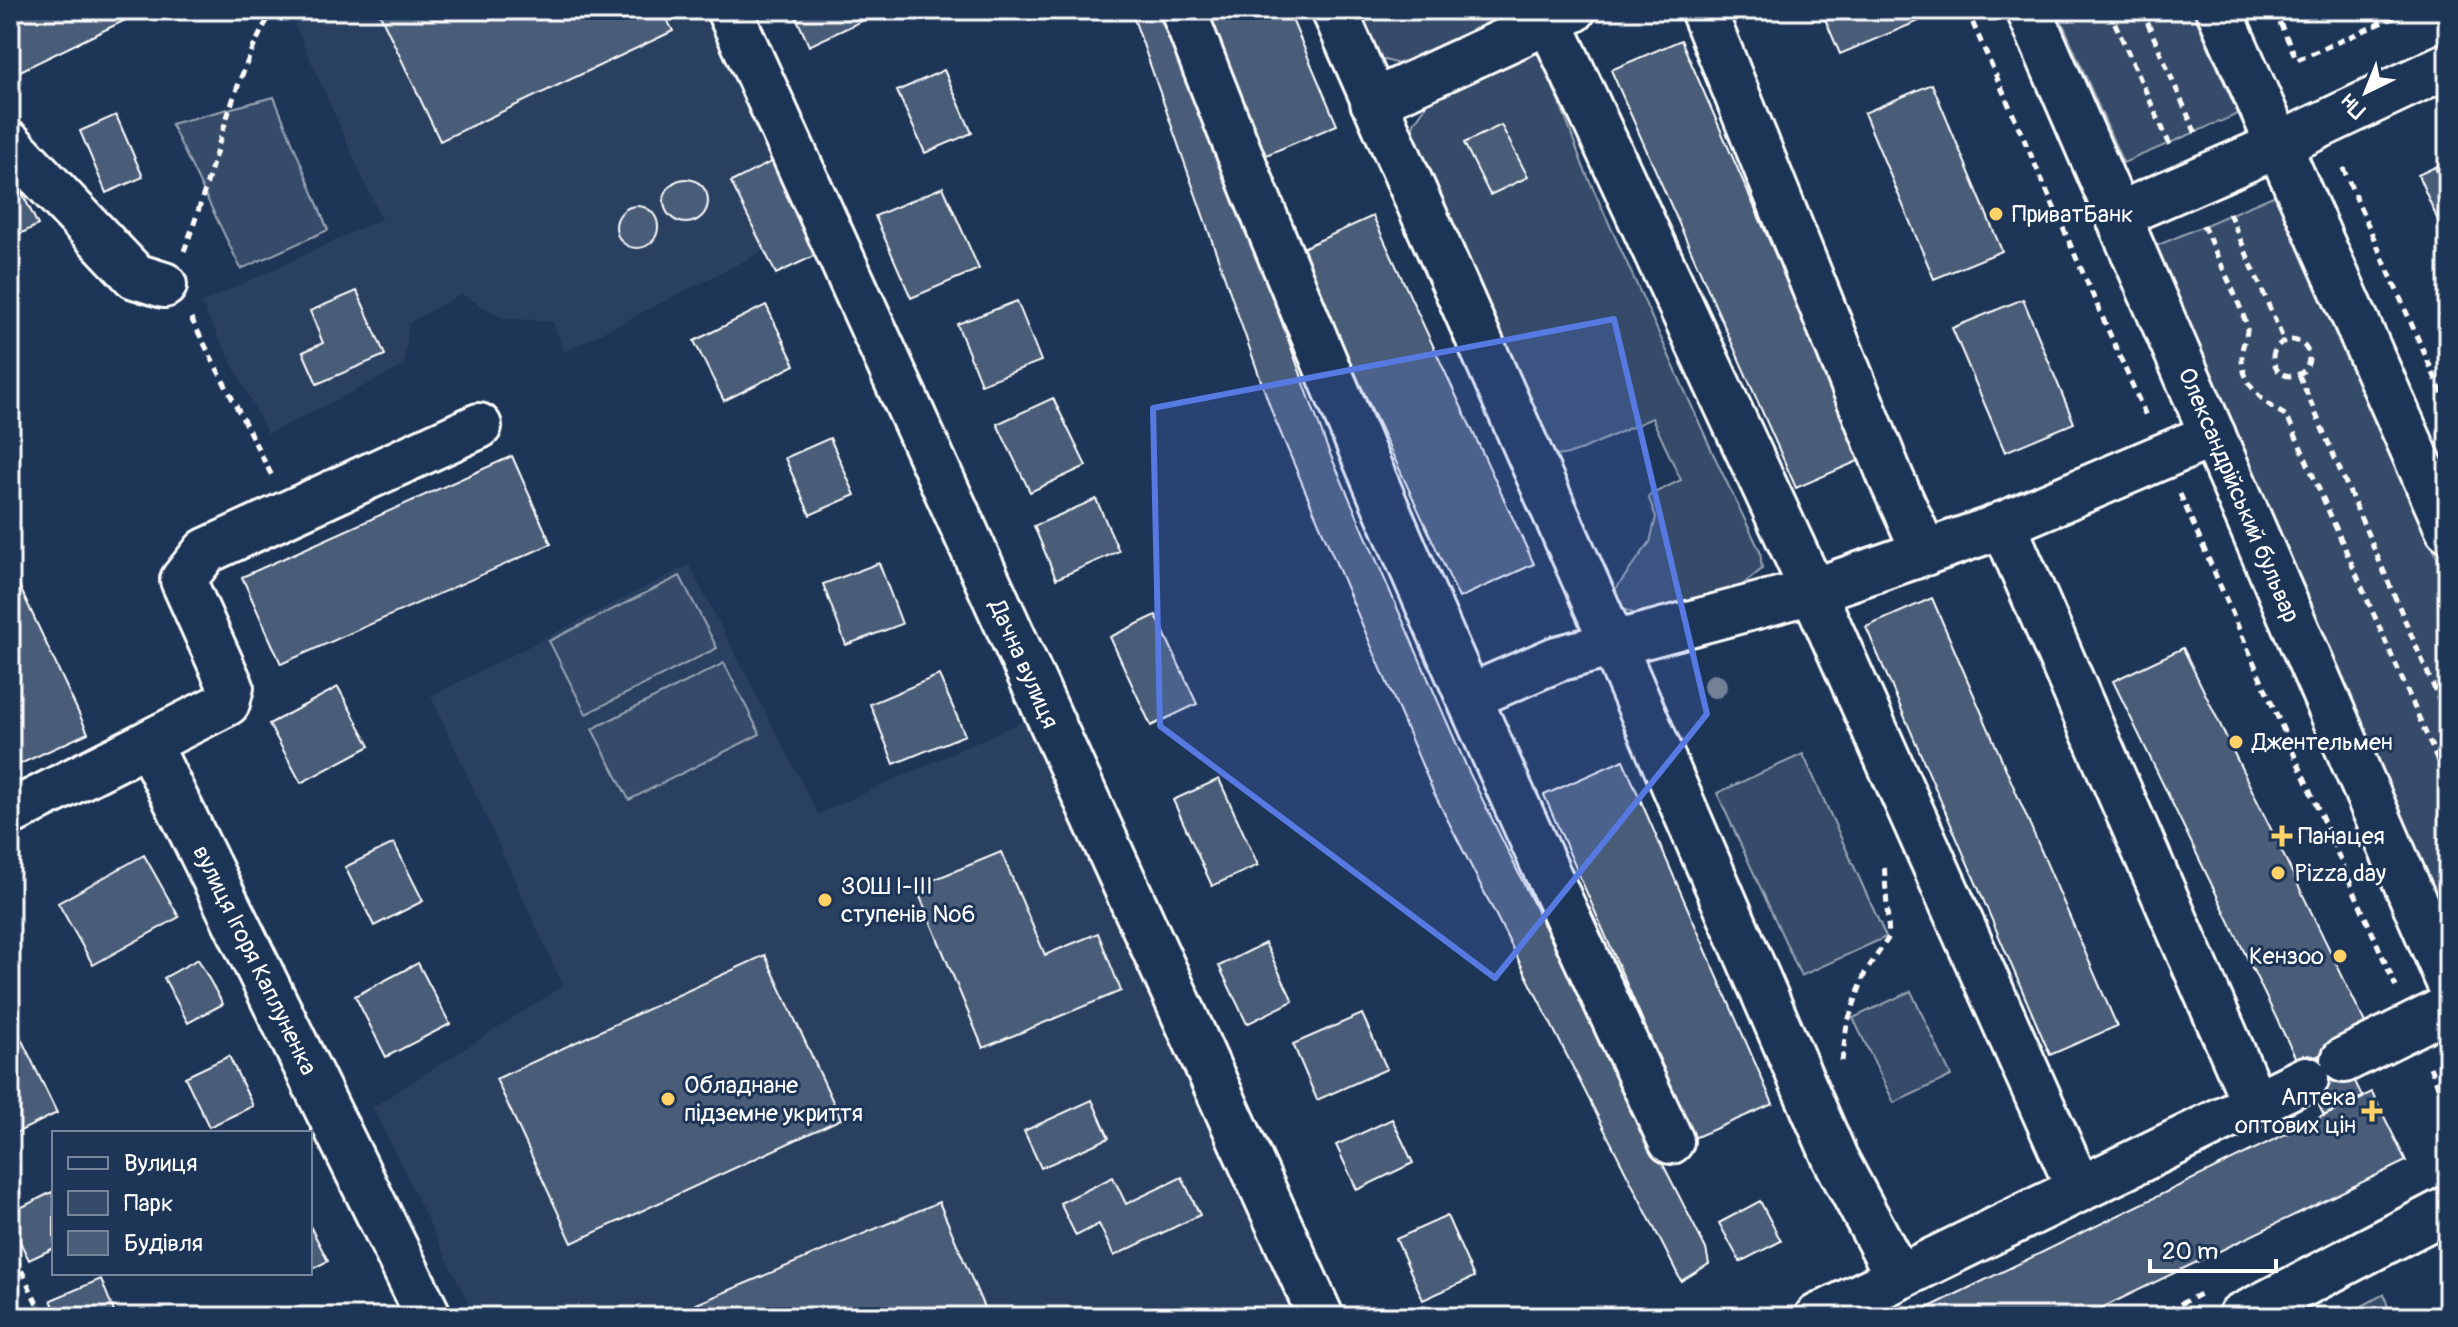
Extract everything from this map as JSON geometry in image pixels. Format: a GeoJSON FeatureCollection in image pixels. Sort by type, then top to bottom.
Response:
{"type":"FeatureCollection","features":[{"type":"Feature","properties":{"kind":"street","name":"Дачна вулиця"},"geometry":{"type":"LineString","coordinates":[[729,10],[1321,1317]]}},
{"type":"Feature","properties":{"kind":"street"},"geometry":{"type":"LineString","coordinates":[[1183,10],[1257,201],[1469,697],[1671,1141]]}},
{"type":"Feature","properties":{"kind":"street"},"geometry":{"type":"LineString","coordinates":[[1334,10],[1835,1158],[1898,1276]]}},
{"type":"Feature","properties":{"kind":"street"},"geometry":{"type":"LineString","coordinates":[[1703,10],[1891,478],[1925,553]]}},
{"type":"Feature","properties":{"kind":"street","name":"Олександрійський бульвар"},"geometry":{"type":"LineString","coordinates":[[2029,10],[2448,980]]}},
{"type":"Feature","properties":{"kind":"street"},"geometry":{"type":"LineString","coordinates":[[2219,10],[2448,529]]}},
{"type":"Feature","properties":{"kind":"street"},"geometry":{"type":"LineString","coordinates":[[1373,102],[1555,13],[2079,1189]]}},
{"type":"Feature","properties":{"kind":"street"},"geometry":{"type":"LineString","coordinates":[[2118,215],[2279,145],[2448,65]]}},
{"type":"Feature","properties":{"kind":"street"},"geometry":{"type":"LineString","coordinates":[[10,144],[135,276],[164,285]]}},
{"type":"Feature","properties":{"kind":"street"},"geometry":{"type":"LineString","coordinates":[[10,813],[227,703],[231,687],[183,580],[206,551],[479,426]]}},
{"type":"Feature","properties":{"kind":"street"},"geometry":{"type":"LineString","coordinates":[[1469,697],[1557,659],[1813,591],[1925,553],[2003,524],[2213,435]]}},
{"type":"Feature","properties":{"kind":"street"},"geometry":{"type":"LineString","coordinates":[[2003,524],[2255,1104]]}},
{"type":"Feature","properties":{"kind":"street","name":"вулиця Ігоря Каплуненка"},"geometry":{"type":"LineString","coordinates":[[148,743],[429,1317]]}},
{"type":"Feature","properties":{"kind":"street"},"geometry":{"type":"LineString","coordinates":[[2344,1060],[2430,1017]]}},
{"type":"Feature","properties":{"kind":"street"},"geometry":{"type":"LineString","coordinates":[[1817,1317],[2306,1079]]}},
{"type":"Feature","properties":{"kind":"street"},"geometry":{"type":"LineString","coordinates":[[2240,1317],[2448,1209]]}},
{"type":"Feature","properties":{"kind":"path"},"geometry":{"type":"LineString","coordinates":[[273,10],[241,73],[202,202],[179,264],[164,285],[187,311],[211,353],[291,513]]}},
{"type":"Feature","properties":{"kind":"path"},"geometry":{"type":"LineString","coordinates":[[1967,10],[2163,456],[2430,1017],[2437,1085],[2448,1110]]}},
{"type":"Feature","properties":{"kind":"path"},"geometry":{"type":"LineString","coordinates":[[2274,10],[2297,60],[2411,10]]}},
{"type":"Feature","properties":{"kind":"path"},"geometry":{"type":"LineString","coordinates":[[2351,10],[2382,23]]}},
{"type":"Feature","properties":{"kind":"path"},"geometry":{"type":"LineString","coordinates":[[2343,168],[2448,407]]}},
{"type":"Feature","properties":{"kind":"path"},"geometry":{"type":"LineString","coordinates":[[2248,327],[2242,353],[2245,373],[2255,392],[2269,406],[2287,416],[2448,784]]}},
{"type":"Feature","properties":{"kind":"path"},"geometry":{"type":"LineString","coordinates":[[2294,340],[2308,350],[2310,363],[2299,375],[2290,377],[2275,367],[2274,350],[2284,341],[2294,340]]}},
{"type":"Feature","properties":{"kind":"path"},"geometry":{"type":"LineString","coordinates":[[2299,375],[2448,720]]}},
{"type":"Feature","properties":{"kind":"path"},"geometry":{"type":"LineString","coordinates":[[1841,1071],[1847,1024],[1856,998],[1865,973],[1889,937],[1884,860]]}},
{"type":"Feature","properties":{"kind":"path"},"geometry":{"type":"LineString","coordinates":[[2437,1085],[2448,1080]]}},
{"type":"Feature","properties":{"kind":"path"},"geometry":{"type":"LineString","coordinates":[[10,1245],[43,1317]]}},
{"type":"Feature","properties":{"kind":"highlighted area"},"geometry":{"type":"Polygon","coordinates":[[[1614,319],[1707,714],[1495,978],[1160,726],[1153,408],[1614,319]]]}},
{"type":"Feature","properties":{"kind":"shaded area"},"geometry":{"type":"Polygon","coordinates":[[[288,10],[707,10],[820,253],[776,274],[764,251],[564,352],[553,322],[503,318],[461,294],[409,323],[404,366],[268,434],[201,303],[381,219],[288,10]]]}},
{"type":"Feature","properties":{"kind":"shaded area","name":"ЗОШ І-ІІІ ступенів №6"},"geometry":{"type":"Polygon","coordinates":[[[689,565],[818,814],[1046,711],[1303,1317],[475,1317],[373,1107],[563,986],[431,696],[689,565]]]}},
{"type":"Feature","properties":{"kind":"green space"},"geometry":{"type":"Polygon","coordinates":[[[1347,10],[1495,10],[1496,19],[1484,37],[1402,65],[1374,57],[1347,10]]]}},
{"type":"Feature","properties":{"kind":"green space"},"geometry":{"type":"Polygon","coordinates":[[[2057,10],[2192,10],[2238,114],[2123,163],[2057,10]]]}},
{"type":"Feature","properties":{"kind":"green space"},"geometry":{"type":"Polygon","coordinates":[[[1525,48],[1539,55],[1583,166],[1760,551],[1762,569],[1741,586],[1639,616],[1622,608],[1612,594],[1650,542],[1656,517],[1648,496],[1681,480],[1652,418],[1574,453],[1551,457],[1408,151],[1414,123],[1432,97],[1525,48]]]}},
{"type":"Feature","properties":{"kind":"green space"},"geometry":{"type":"Polygon","coordinates":[[[274,97],[328,230],[241,269],[171,124],[274,97]]]}},
{"type":"Feature","properties":{"kind":"green space"},"geometry":{"type":"Polygon","coordinates":[[[2280,193],[2448,583],[2448,923],[2156,246],[2280,193]]]}},
{"type":"Feature","properties":{"kind":"green space"},"geometry":{"type":"Polygon","coordinates":[[[680,576],[717,648],[586,714],[549,641],[680,576]]]}},
{"type":"Feature","properties":{"kind":"green space"},"geometry":{"type":"Polygon","coordinates":[[[724,663],[760,734],[629,800],[592,729],[724,663]]]}},
{"type":"Feature","properties":{"kind":"green space"},"geometry":{"type":"Polygon","coordinates":[[[1803,754],[1886,937],[1801,976],[1717,793],[1803,754]]]}},
{"type":"Feature","properties":{"kind":"green space"},"geometry":{"type":"Polygon","coordinates":[[[1911,991],[1951,1076],[1894,1103],[1853,1018],[1911,991]]]}},
{"type":"Feature","properties":{"kind":"green space"},"geometry":{"type":"Polygon","coordinates":[[[2384,1294],[2391,1317],[2342,1317],[2384,1294]]]}},
{"type":"Feature","properties":{"kind":"building"},"geometry":{"type":"Polygon","coordinates":[[[10,10],[146,10],[10,76],[10,10]]]}},
{"type":"Feature","properties":{"kind":"building"},"geometry":{"type":"Polygon","coordinates":[[[378,10],[662,10],[673,31],[440,141],[378,10]]]}},
{"type":"Feature","properties":{"kind":"building"},"geometry":{"type":"Polygon","coordinates":[[[793,10],[864,10],[868,18],[809,46],[793,10]]]}},
{"type":"Feature","properties":{"kind":"building"},"geometry":{"type":"Polygon","coordinates":[[[1131,10],[1169,10],[1327,447],[1468,770],[1706,1249],[1709,1264],[1681,1281],[1433,791],[1273,415],[1131,10]]]}},
{"type":"Feature","properties":{"kind":"building"},"geometry":{"type":"Polygon","coordinates":[[[1202,10],[1288,10],[1337,125],[1264,156],[1202,10]]]}},
{"type":"Feature","properties":{"kind":"building"},"geometry":{"type":"Polygon","coordinates":[[[1821,10],[1915,10],[1919,21],[1840,54],[1821,10]]]}},
{"type":"Feature","properties":{"kind":"building"},"geometry":{"type":"Polygon","coordinates":[[[1681,40],[1865,458],[1796,488],[1611,70],[1681,40]]]}},
{"type":"Feature","properties":{"kind":"building"},"geometry":{"type":"Polygon","coordinates":[[[944,70],[972,133],[925,153],[897,91],[944,70]]]}},
{"type":"Feature","properties":{"kind":"building"},"geometry":{"type":"Polygon","coordinates":[[[1932,84],[2002,251],[1934,279],[1864,113],[1932,84]]]}},
{"type":"Feature","properties":{"kind":"building"},"geometry":{"type":"Polygon","coordinates":[[[116,115],[143,177],[106,193],[80,131],[116,115]]]}},
{"type":"Feature","properties":{"kind":"building"},"geometry":{"type":"Polygon","coordinates":[[[1501,125],[1528,177],[1490,195],[1464,143],[1501,125]]]}},
{"type":"Feature","properties":{"kind":"building"},"geometry":{"type":"Polygon","coordinates":[[[775,160],[820,253],[776,274],[731,182],[775,160]]]}},
{"type":"Feature","properties":{"kind":"building"},"geometry":{"type":"Polygon","coordinates":[[[2448,162],[2448,197],[2435,167],[2448,162]]]}},
{"type":"Feature","properties":{"kind":"building"},"geometry":{"type":"Polygon","coordinates":[[[2435,167],[2448,197],[2448,243],[2418,175],[2435,167]]]}},
{"type":"Feature","properties":{"kind":"building"},"geometry":{"type":"Polygon","coordinates":[[[686,179],[701,186],[708,201],[701,216],[686,223],[671,216],[664,201],[671,186],[686,179]]]}},
{"type":"Feature","properties":{"kind":"building"},"geometry":{"type":"Polygon","coordinates":[[[943,187],[979,269],[911,298],[875,216],[943,187]]]}},
{"type":"Feature","properties":{"kind":"building"},"geometry":{"type":"Polygon","coordinates":[[[22,193],[38,225],[10,239],[10,199],[22,193]]]}},
{"type":"Feature","properties":{"kind":"building"},"geometry":{"type":"Polygon","coordinates":[[[637,206],[652,212],[658,227],[652,242],[637,248],[622,242],[616,227],[622,212],[637,206]]]}},
{"type":"Feature","properties":{"kind":"building"},"geometry":{"type":"Polygon","coordinates":[[[1373,216],[1534,564],[1459,598],[1298,250],[1373,216]]]}},
{"type":"Feature","properties":{"kind":"building"},"geometry":{"type":"Polygon","coordinates":[[[357,291],[385,355],[317,384],[303,352],[323,343],[310,311],[357,291]]]}},
{"type":"Feature","properties":{"kind":"building"},"geometry":{"type":"Polygon","coordinates":[[[2023,299],[2074,423],[2005,452],[1952,328],[2023,299]]]}},
{"type":"Feature","properties":{"kind":"building"},"geometry":{"type":"Polygon","coordinates":[[[1017,301],[1041,361],[981,384],[957,324],[1017,301]]]}},
{"type":"Feature","properties":{"kind":"building"},"geometry":{"type":"Polygon","coordinates":[[[766,305],[795,365],[724,401],[694,341],[766,305]]]}},
{"type":"Feature","properties":{"kind":"building"},"geometry":{"type":"Polygon","coordinates":[[[1053,398],[1086,466],[1030,492],[997,424],[1053,398]]]}},
{"type":"Feature","properties":{"kind":"building"},"geometry":{"type":"Polygon","coordinates":[[[830,438],[855,495],[810,515],[785,458],[830,438]]]}},
{"type":"Feature","properties":{"kind":"building"},"geometry":{"type":"Polygon","coordinates":[[[512,456],[551,544],[281,664],[242,577],[512,456]]]}},
{"type":"Feature","properties":{"kind":"building"},"geometry":{"type":"Polygon","coordinates":[[[1096,499],[1119,551],[1056,579],[1034,526],[1096,499]]]}},
{"type":"Feature","properties":{"kind":"building"},"geometry":{"type":"Polygon","coordinates":[[[879,563],[902,624],[846,645],[823,584],[879,563]]]}},
{"type":"Feature","properties":{"kind":"building"},"geometry":{"type":"Polygon","coordinates":[[[10,566],[88,733],[18,765],[10,749],[10,566]]]}},
{"type":"Feature","properties":{"kind":"building"},"geometry":{"type":"Polygon","coordinates":[[[1932,598],[2117,1026],[2050,1055],[1866,627],[1932,598]]]}},
{"type":"Feature","properties":{"kind":"building"},"geometry":{"type":"Polygon","coordinates":[[[1156,615],[1197,704],[1151,726],[1110,637],[1156,615]]]}},
{"type":"Feature","properties":{"kind":"building"},"geometry":{"type":"Polygon","coordinates":[[[2183,648],[2369,1031],[2299,1065],[2113,681],[2183,648]]]}},
{"type":"Feature","properties":{"kind":"building"},"geometry":{"type":"Polygon","coordinates":[[[939,675],[965,735],[894,764],[870,704],[939,675]]]}},
{"type":"Feature","properties":{"kind":"building"},"geometry":{"type":"Polygon","coordinates":[[[338,687],[370,746],[301,783],[269,724],[338,687]]]}},
{"type":"Feature","properties":{"kind":"building"},"geometry":{"type":"Polygon","coordinates":[[[1623,760],[1773,1104],[1694,1138],[1544,795],[1623,760]]]}},
{"type":"Feature","properties":{"kind":"building"},"geometry":{"type":"Polygon","coordinates":[[[1219,779],[1258,865],[1212,886],[1173,800],[1219,779]]]}},
{"type":"Feature","properties":{"kind":"building"},"geometry":{"type":"Polygon","coordinates":[[[394,843],[423,901],[374,926],[345,867],[394,843]]]}},
{"type":"Feature","properties":{"kind":"building"},"geometry":{"type":"Polygon","coordinates":[[[1001,852],[1045,955],[1098,933],[1121,991],[983,1048],[916,887],[1001,852]]]}},
{"type":"Feature","properties":{"kind":"building"},"geometry":{"type":"Polygon","coordinates":[[[144,855],[179,917],[93,965],[58,903],[144,855]]]}},
{"type":"Feature","properties":{"kind":"building"},"geometry":{"type":"Polygon","coordinates":[[[1265,943],[1293,1001],[1247,1024],[1219,966],[1265,943]]]}},
{"type":"Feature","properties":{"kind":"building","name":"Обладнане підземне укриття"},"geometry":{"type":"Polygon","coordinates":[[[765,955],[841,1119],[572,1243],[496,1079],[765,955]]]}},
{"type":"Feature","properties":{"kind":"building"},"geometry":{"type":"Polygon","coordinates":[[[198,959],[223,1004],[188,1023],[164,978],[198,959]]]}},
{"type":"Feature","properties":{"kind":"building"},"geometry":{"type":"Polygon","coordinates":[[[418,963],[450,1024],[386,1057],[355,996],[418,963]]]}},
{"type":"Feature","properties":{"kind":"building"},"geometry":{"type":"Polygon","coordinates":[[[1362,1014],[1387,1069],[1317,1100],[1293,1044],[1362,1014]]]}},
{"type":"Feature","properties":{"kind":"building"},"geometry":{"type":"Polygon","coordinates":[[[17,1030],[57,1113],[10,1136],[10,1034],[17,1030]]]}},
{"type":"Feature","properties":{"kind":"building"},"geometry":{"type":"Polygon","coordinates":[[[2338,1046],[2363,1098],[2324,1116],[2299,1065],[2338,1046]]]}},
{"type":"Feature","properties":{"kind":"building"},"geometry":{"type":"Polygon","coordinates":[[[229,1056],[253,1106],[209,1127],[185,1077],[229,1056]]]}},
{"type":"Feature","properties":{"kind":"building"},"geometry":{"type":"Polygon","coordinates":[[[2372,1092],[2406,1161],[2083,1317],[1909,1317],[2372,1092]]]}},
{"type":"Feature","properties":{"kind":"building"},"geometry":{"type":"Polygon","coordinates":[[[1092,1100],[1109,1138],[1041,1168],[1024,1131],[1092,1100]]]}},
{"type":"Feature","properties":{"kind":"building"},"geometry":{"type":"Polygon","coordinates":[[[1392,1119],[1413,1163],[1357,1190],[1336,1145],[1392,1119]]]}},
{"type":"Feature","properties":{"kind":"building"},"geometry":{"type":"Polygon","coordinates":[[[1113,1177],[1126,1204],[1182,1177],[1200,1215],[1114,1256],[1099,1224],[1076,1236],[1060,1203],[1113,1177]]]}},
{"type":"Feature","properties":{"kind":"building"},"geometry":{"type":"Polygon","coordinates":[[[52,1192],[52,1249],[29,1260],[10,1222],[10,1213],[52,1192]]]}},
{"type":"Feature","properties":{"kind":"building"},"geometry":{"type":"Polygon","coordinates":[[[1760,1201],[1781,1241],[1740,1262],[1719,1223],[1760,1201]]]}},
{"type":"Feature","properties":{"kind":"building"},"geometry":{"type":"Polygon","coordinates":[[[939,1202],[988,1317],[922,1317],[920,1313],[911,1317],[691,1317],[687,1308],[939,1202]]]}},
{"type":"Feature","properties":{"kind":"building"},"geometry":{"type":"Polygon","coordinates":[[[1447,1216],[1474,1277],[1423,1300],[1396,1239],[1447,1216]]]}},
{"type":"Feature","properties":{"kind":"building"},"geometry":{"type":"Polygon","coordinates":[[[312,1230],[328,1261],[312,1269],[312,1230]]]}},
{"type":"Feature","properties":{"kind":"building"},"geometry":{"type":"Polygon","coordinates":[[[101,1279],[116,1317],[58,1317],[51,1300],[101,1279]]]}},
{"type":"Feature","properties":{"kind":"place","name":"ПриватБанк"},"geometry":{"type":"Point","coordinates":[1996,214]}},
{"type":"Feature","properties":{"kind":"place","name":"Джентельмен"},"geometry":{"type":"Point","coordinates":[2236,742]}},
{"type":"Feature","properties":{"kind":"place","name":"Панацея"},"geometry":{"type":"Point","coordinates":[2282,836]}},
{"type":"Feature","properties":{"kind":"place","name":"Pizza day"},"geometry":{"type":"Point","coordinates":[2278,873]}},
{"type":"Feature","properties":{"kind":"place","name":"ЗОШ І-ІІІ ступенів №6"},"geometry":{"type":"Point","coordinates":[825,900]}},
{"type":"Feature","properties":{"kind":"place","name":"Кензоо"},"geometry":{"type":"Point","coordinates":[2340,956]}},
{"type":"Feature","properties":{"kind":"place","name":"Обладнане підземне укриття"},"geometry":{"type":"Point","coordinates":[668,1099]}},
{"type":"Feature","properties":{"kind":"place","name":"Аптека оптових цін"},"geometry":{"type":"Point","coordinates":[2372,1111]}}]}
